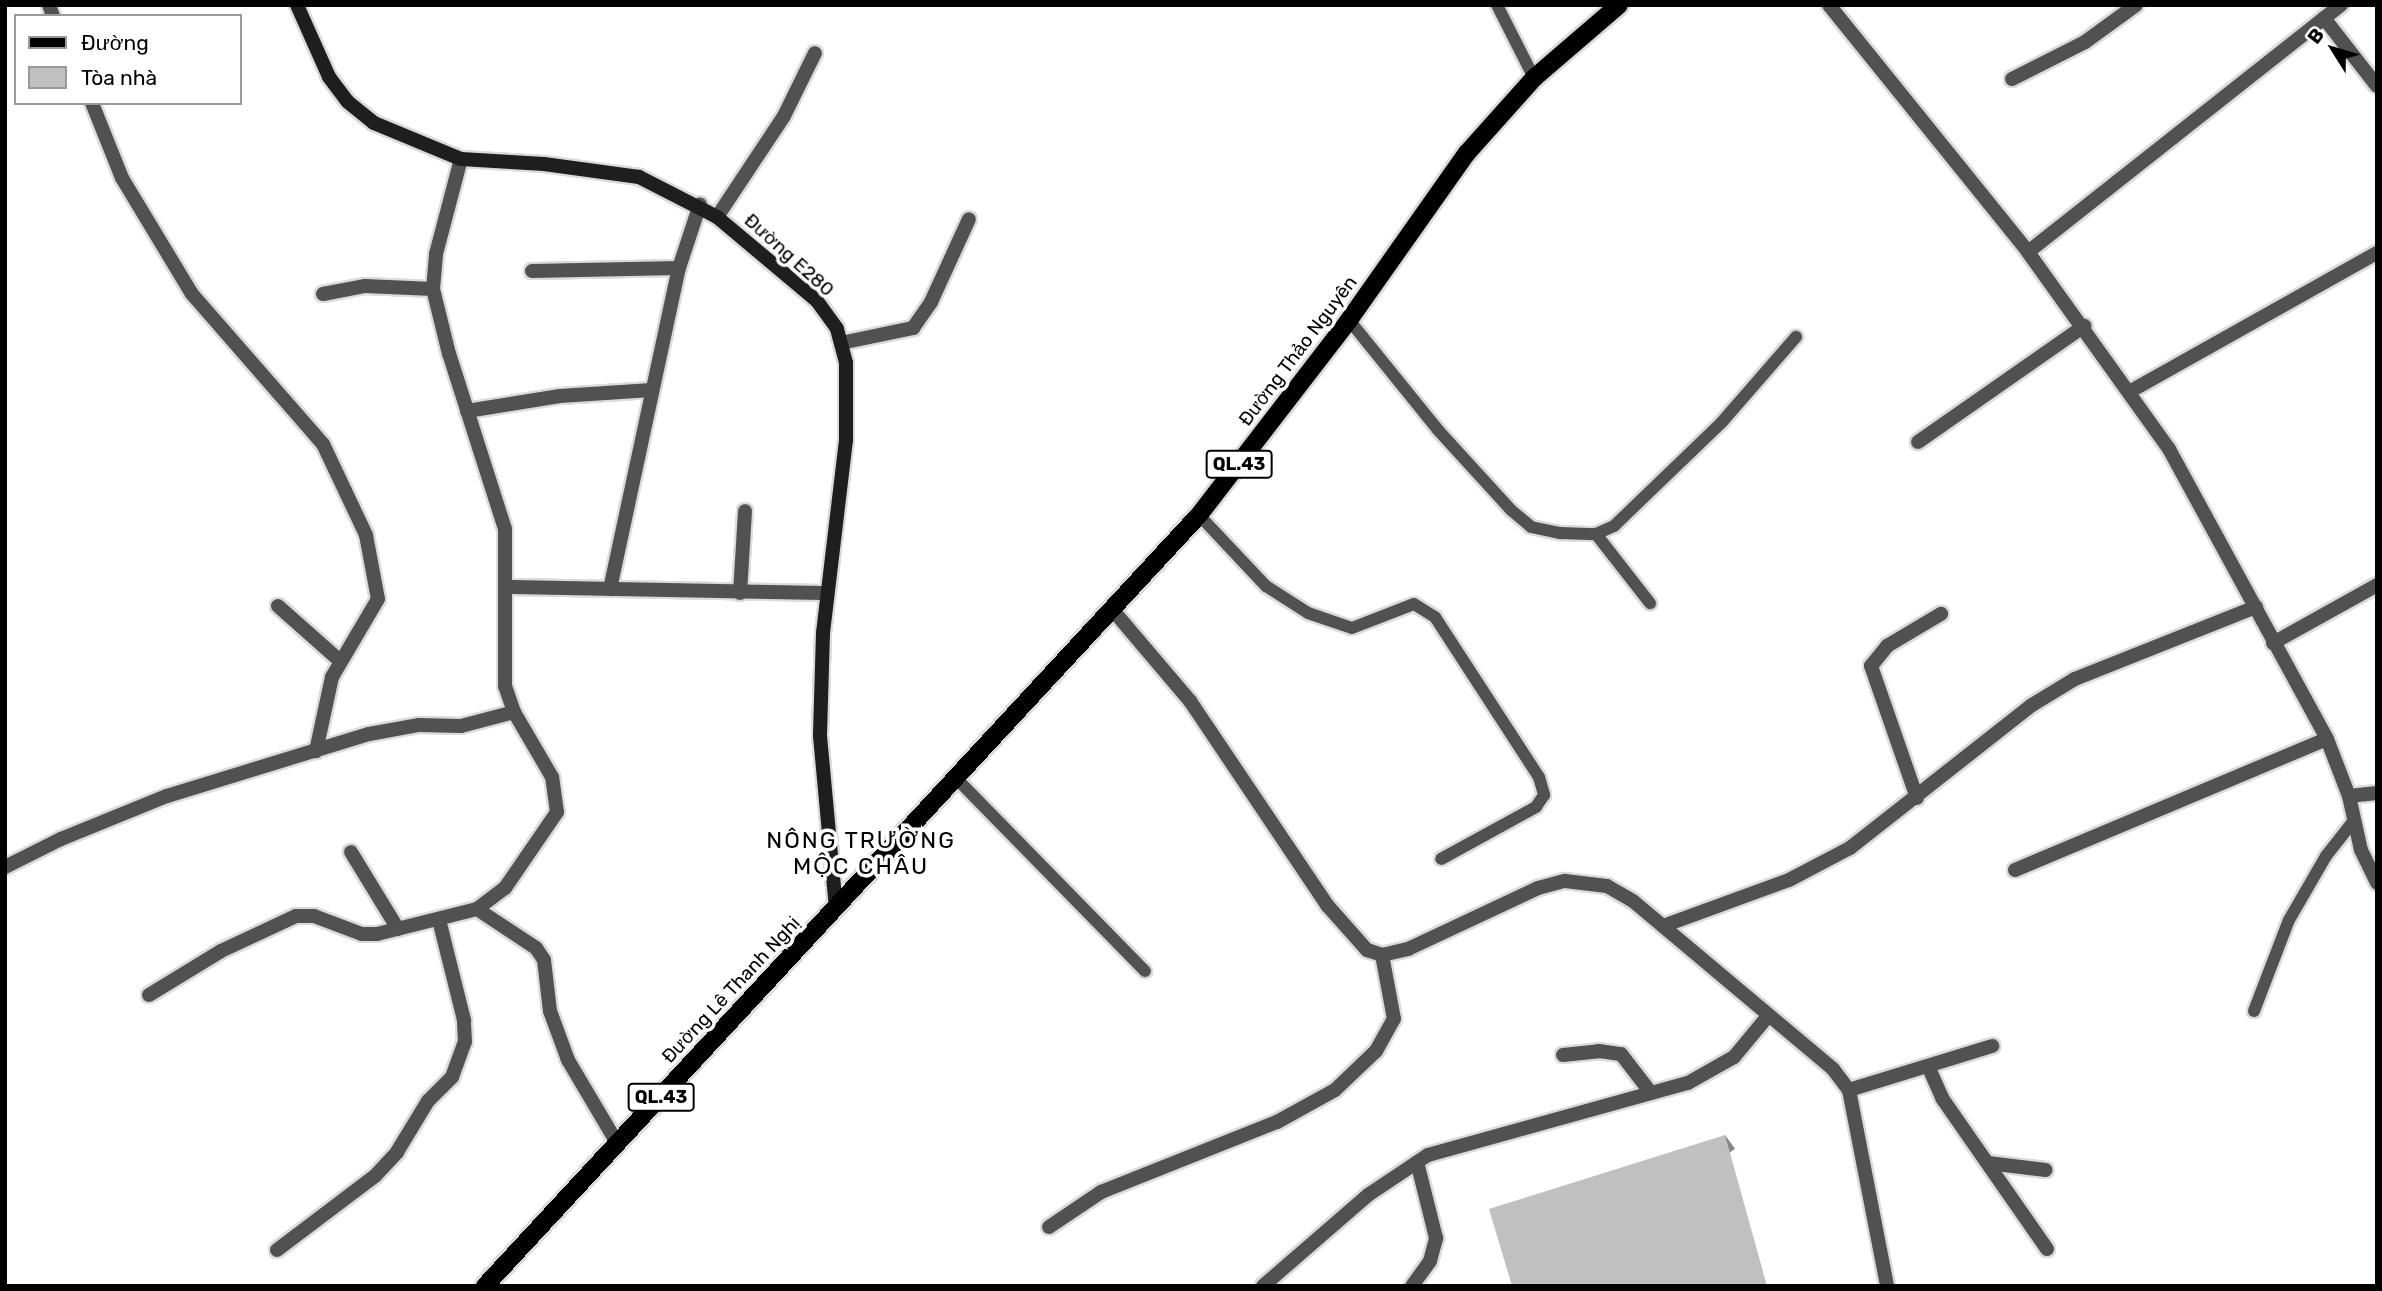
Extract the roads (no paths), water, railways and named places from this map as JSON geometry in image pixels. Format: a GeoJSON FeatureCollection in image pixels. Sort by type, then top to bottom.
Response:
{"type":"FeatureCollection","features":[{"type":"Feature","properties":{"kind":"main road","name":"Đường E280"},"geometry":{"type":"LineString","coordinates":[[297,5],[328,77],[348,102],[374,123],[461,159],[615,172],[639,177],[700,204],[817,301],[837,330],[846,363],[846,440],[827,593],[820,736],[836,908]]}},
{"type":"Feature","properties":{"kind":"main road","name":"Đường Thảo Nguyên"},"geometry":{"type":"LineString","coordinates":[[836,908],[954,776],[1199,515],[1349,320],[1467,153],[1534,78],[1619,5]]}},
{"type":"Feature","properties":{"kind":"main road","name":"Đường Lê Thanh Nghị"},"geometry":{"type":"LineString","coordinates":[[485,1286],[836,908]]}},
{"type":"Feature","properties":{"kind":"street"},"geometry":{"type":"LineString","coordinates":[[1829,5],[2028,252],[2084,326],[2169,449],[2327,739],[2348,796],[2352,823],[2377,883]]}},
{"type":"Feature","properties":{"kind":"street"},"geometry":{"type":"LineString","coordinates":[[2012,79],[2085,42],[2136,5]]}},
{"type":"Feature","properties":{"kind":"street"},"geometry":{"type":"LineString","coordinates":[[2028,252],[2341,5]]}},
{"type":"Feature","properties":{"kind":"street"},"geometry":{"type":"LineString","coordinates":[[2324,19],[2377,86]]}},
{"type":"Feature","properties":{"kind":"street"},"geometry":{"type":"LineString","coordinates":[[717,217],[784,116],[815,53]]}},
{"type":"Feature","properties":{"kind":"street"},"geometry":{"type":"LineString","coordinates":[[93,105],[122,178],[192,294],[300,417],[338,471],[366,535],[378,589],[372,616],[339,660],[316,751]]}},
{"type":"Feature","properties":{"kind":"street"},"geometry":{"type":"LineString","coordinates":[[149,995],[221,951],[296,916],[314,916],[362,934],[398,929],[477,909],[505,888],[557,812],[552,777],[514,712],[503,662],[507,587],[505,529],[467,411],[433,289],[436,254],[461,159]]}},
{"type":"Feature","properties":{"kind":"street"},"geometry":{"type":"LineString","coordinates":[[610,589],[679,268],[700,204]]}},
{"type":"Feature","properties":{"kind":"street"},"geometry":{"type":"LineString","coordinates":[[841,343],[913,328],[931,302],[969,219]]}},
{"type":"Feature","properties":{"kind":"street"},"geometry":{"type":"LineString","coordinates":[[2129,392],[2377,253]]}},
{"type":"Feature","properties":{"kind":"street"},"geometry":{"type":"LineString","coordinates":[[532,271],[679,268]]}},
{"type":"Feature","properties":{"kind":"street"},"geometry":{"type":"LineString","coordinates":[[323,294],[365,286],[433,289]]}},
{"type":"Feature","properties":{"kind":"street"},"geometry":{"type":"LineString","coordinates":[[1918,443],[2084,326]]}},
{"type":"Feature","properties":{"kind":"street"},"geometry":{"type":"LineString","coordinates":[[467,411],[560,396],[652,390]]}},
{"type":"Feature","properties":{"kind":"street"},"geometry":{"type":"LineString","coordinates":[[740,593],[745,511]]}},
{"type":"Feature","properties":{"kind":"street"},"geometry":{"type":"LineString","coordinates":[[2273,643],[2377,585]]}},
{"type":"Feature","properties":{"kind":"street"},"geometry":{"type":"LineString","coordinates":[[507,587],[827,593]]}},
{"type":"Feature","properties":{"kind":"street"},"geometry":{"type":"LineString","coordinates":[[278,606],[339,660]]}},
{"type":"Feature","properties":{"kind":"street"},"geometry":{"type":"LineString","coordinates":[[1663,926],[1818,867],[1917,798],[2032,705],[2075,679],[2256,607]]}},
{"type":"Feature","properties":{"kind":"street"},"geometry":{"type":"LineString","coordinates":[[1112,609],[1151,652],[1224,748],[1333,913],[1367,950],[1382,955],[1408,949],[1538,888],[1565,881],[1607,886],[1663,926],[1833,1069],[1849,1090],[1887,1286]]}},
{"type":"Feature","properties":{"kind":"street"},"geometry":{"type":"LineString","coordinates":[[1917,798],[1871,666],[1887,646],[1941,614]]}},
{"type":"Feature","properties":{"kind":"street"},"geometry":{"type":"LineString","coordinates":[[5,867],[61,839],[167,796],[393,728],[461,726],[514,712]]}},
{"type":"Feature","properties":{"kind":"street"},"geometry":{"type":"LineString","coordinates":[[2015,870],[2327,739]]}},
{"type":"Feature","properties":{"kind":"street"},"geometry":{"type":"LineString","coordinates":[[2348,796],[2377,793]]}},
{"type":"Feature","properties":{"kind":"street"},"geometry":{"type":"LineString","coordinates":[[351,852],[398,929]]}},
{"type":"Feature","properties":{"kind":"street"},"geometry":{"type":"LineString","coordinates":[[477,909],[536,948],[544,960],[550,1011],[568,1060],[617,1143]]}},
{"type":"Feature","properties":{"kind":"street"},"geometry":{"type":"LineString","coordinates":[[277,1250],[375,1176],[411,1131],[428,1101],[452,1077],[465,1042],[464,1020],[439,920]]}},
{"type":"Feature","properties":{"kind":"street"},"geometry":{"type":"LineString","coordinates":[[1049,1227],[1101,1192],[1277,1122],[1335,1090],[1376,1051],[1394,1019],[1382,955]]}},
{"type":"Feature","properties":{"kind":"street"},"geometry":{"type":"LineString","coordinates":[[1263,1286],[1367,1195],[1417,1161],[1716,1072],[1768,1016]]}},
{"type":"Feature","properties":{"kind":"street"},"geometry":{"type":"LineString","coordinates":[[1849,1090],[1992,1046]]}},
{"type":"Feature","properties":{"kind":"street"},"geometry":{"type":"LineString","coordinates":[[1563,1055],[1599,1051],[1621,1054],[1651,1093]]}},
{"type":"Feature","properties":{"kind":"street"},"geometry":{"type":"LineString","coordinates":[[1928,1066],[1942,1097],[2046,1249]]}},
{"type":"Feature","properties":{"kind":"street"},"geometry":{"type":"LineString","coordinates":[[1412,1286],[1430,1261],[1436,1238],[1417,1161]]}},
{"type":"Feature","properties":{"kind":"street"},"geometry":{"type":"LineString","coordinates":[[1988,1163],[2046,1170]]}},
{"type":"Feature","properties":{"kind":"lane"},"geometry":{"type":"LineString","coordinates":[[1497,5],[1534,78]]}},
{"type":"Feature","properties":{"kind":"lane"},"geometry":{"type":"LineString","coordinates":[[1349,320],[1438,430],[1511,510],[1531,527],[1596,534],[1614,526],[1661,482],[1796,337]]}},
{"type":"Feature","properties":{"kind":"lane"},"geometry":{"type":"LineString","coordinates":[[1199,515],[1266,586],[1308,613],[1352,628],[1414,604],[1435,617],[1539,777],[1544,795],[1536,807],[1441,859]]}},
{"type":"Feature","properties":{"kind":"lane"},"geometry":{"type":"LineString","coordinates":[[1596,534],[1650,603]]}},
{"type":"Feature","properties":{"kind":"lane"},"geometry":{"type":"LineString","coordinates":[[954,776],[1145,971]]}},
{"type":"Feature","properties":{"kind":"lane"},"geometry":{"type":"LineString","coordinates":[[2254,1011],[2290,920],[2326,856],[2352,823]]}},
{"type":"Feature","properties":{"kind":"district","name":"NÔNG TRƯỜNG MỘC CHÂU"},"geometry":{"type":"Point","coordinates":[861,853]}}]}
